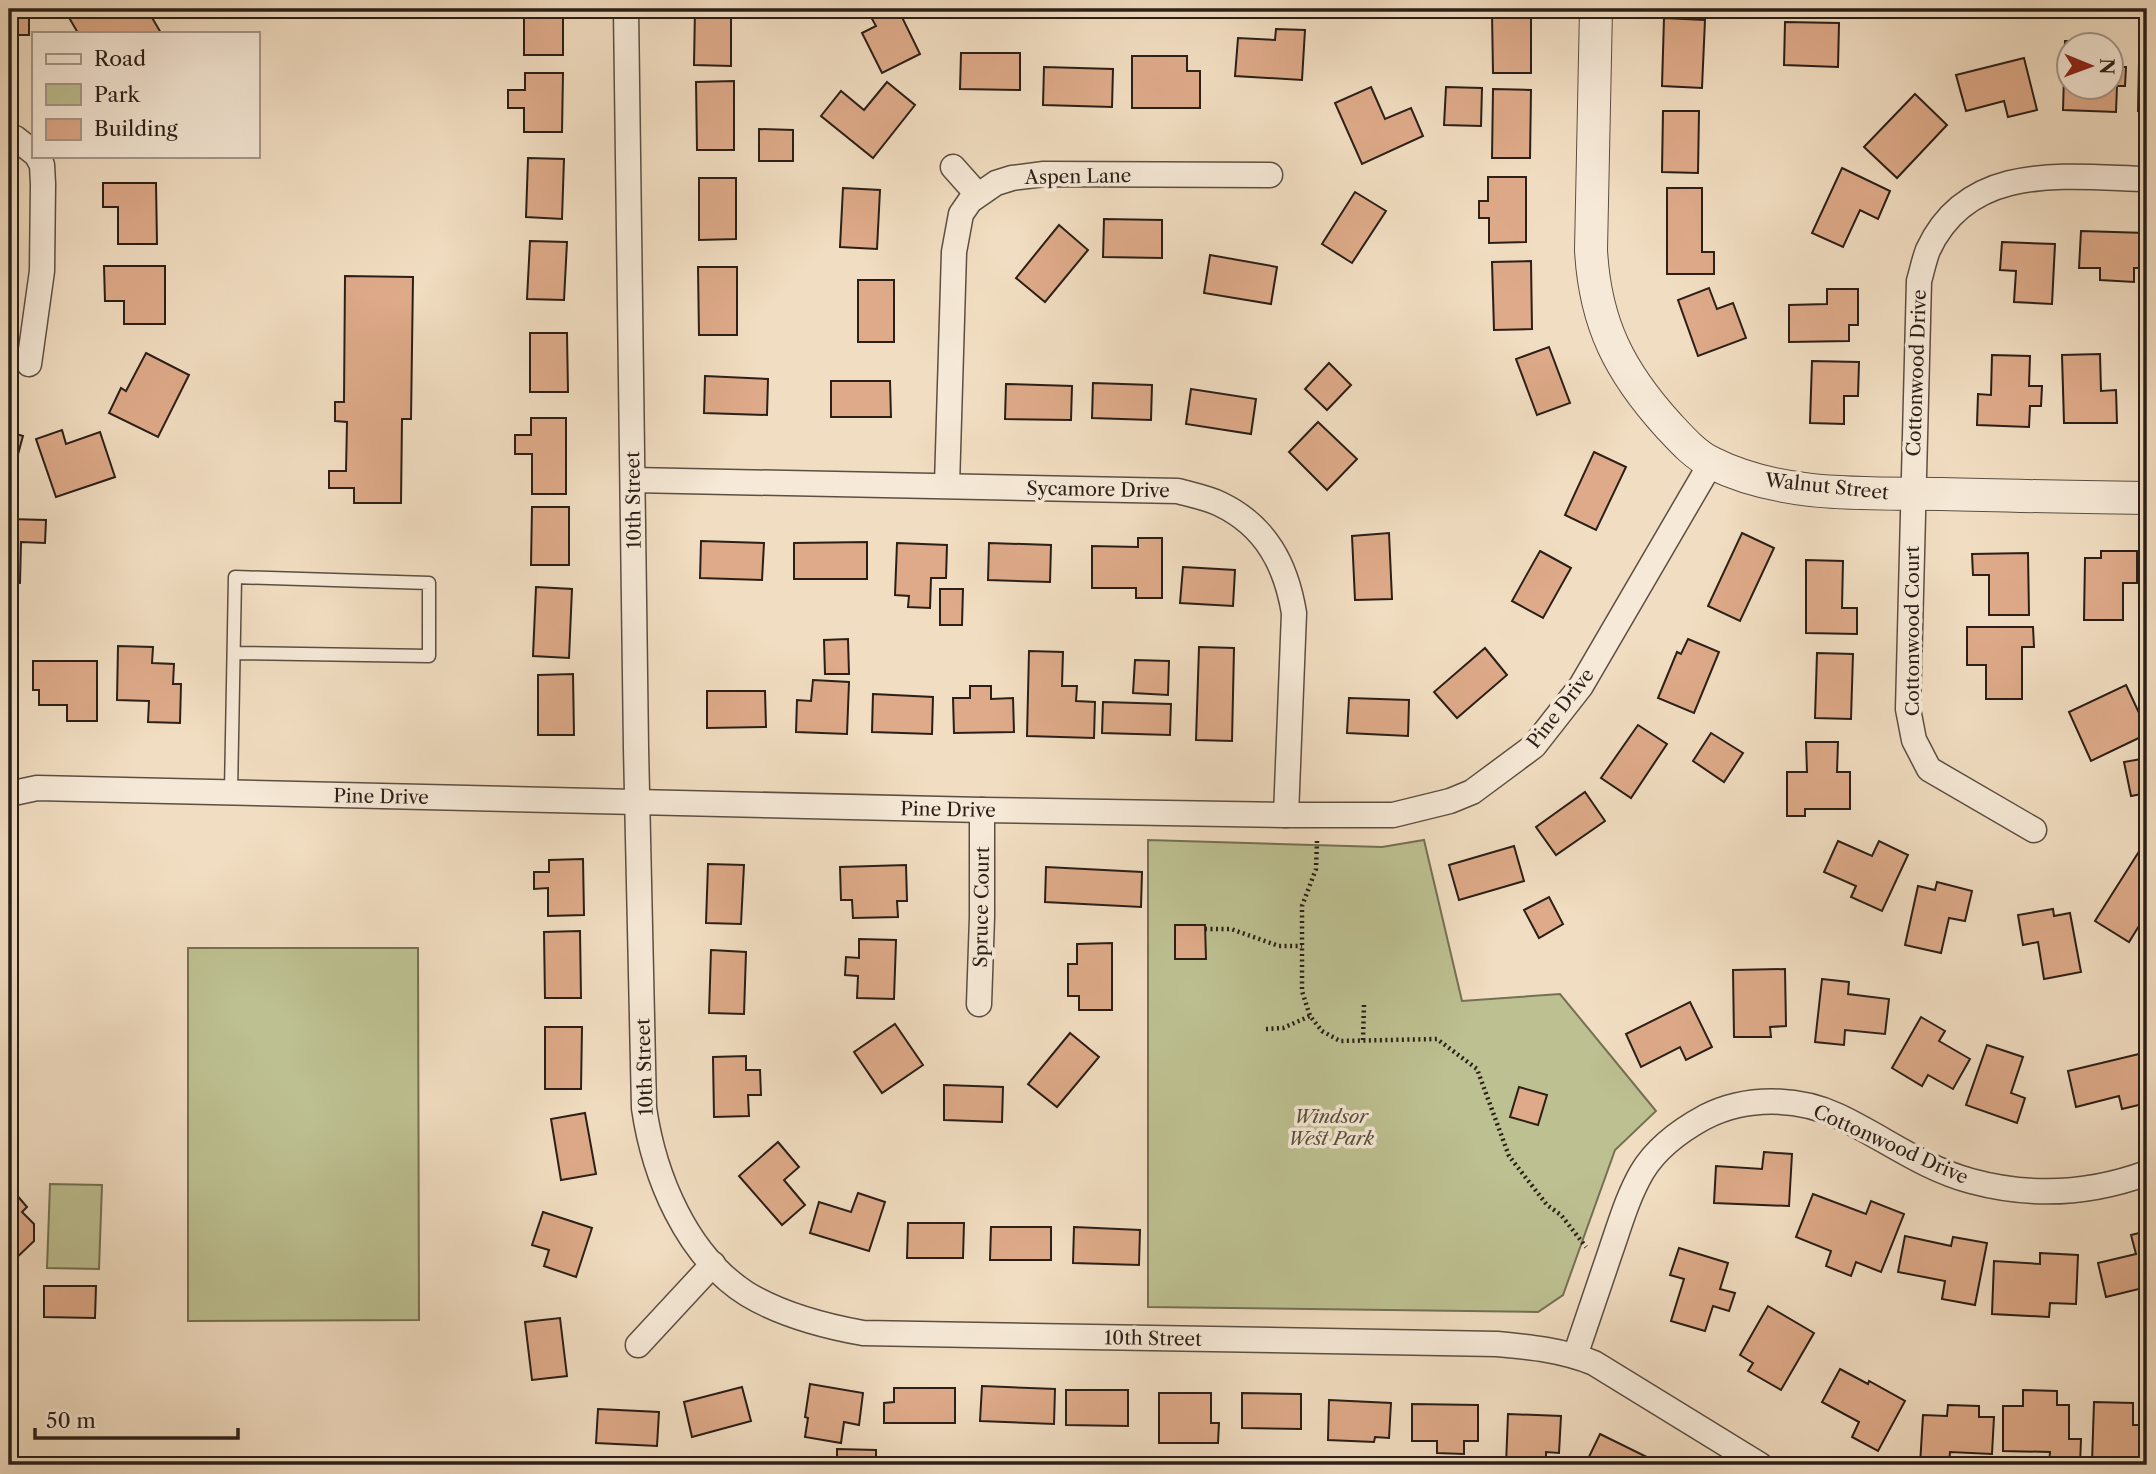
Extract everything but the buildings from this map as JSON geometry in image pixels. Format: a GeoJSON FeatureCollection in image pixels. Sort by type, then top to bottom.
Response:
{"type":"FeatureCollection","features":[{"type":"Feature","properties":{"kind":"street","name":"10th Street"},"geometry":{"type":"LineString","coordinates":[[626,9],[644,1108],[649,1139],[670,1201],[685,1228],[713,1264],[748,1294],[779,1309],[828,1327],[863,1333],[1497,1344],[1535,1347],[1594,1363],[1760,1465]]}},
{"type":"Feature","properties":{"kind":"street","name":"Walnut Street"},"geometry":{"type":"LineString","coordinates":[[1596,9],[1592,276],[1600,312],[1615,351],[1643,397],[1680,438],[1711,463],[1762,481],[1789,486],[1852,493],[2147,498]]}},
{"type":"Feature","properties":{"kind":"street"},"geometry":{"type":"LineString","coordinates":[[9,136],[32,151]]}},
{"type":"Feature","properties":{"kind":"street"},"geometry":{"type":"LineString","coordinates":[[29,364],[43,271],[43,184],[42,165],[38,158]]}},
{"type":"Feature","properties":{"kind":"street"},"geometry":{"type":"LineString","coordinates":[[947,485],[954,252],[961,214],[977,194],[953,167]]}},
{"type":"Feature","properties":{"kind":"street","name":"Aspen Lane"},"geometry":{"type":"LineString","coordinates":[[977,194],[996,183],[1044,174],[1270,175]]}},
{"type":"Feature","properties":{"kind":"street","name":"Cottonwood Drive"},"geometry":{"type":"LineString","coordinates":[[1913,494],[1919,281],[1928,251],[1942,226],[1963,203],[1989,189],[2017,180],[2044,176],[2147,179]]}},
{"type":"Feature","properties":{"kind":"street","name":"Pine Drive"},"geometry":{"type":"LineString","coordinates":[[9,794],[37,788],[982,810],[1393,815],[1450,801],[1472,792],[1534,746],[1581,686],[1711,463]]}},
{"type":"Feature","properties":{"kind":"street","name":"Sycamore Drive"},"geometry":{"type":"LineString","coordinates":[[633,480],[1178,491],[1220,504],[1254,525],[1268,542],[1291,594],[1294,613],[1286,815]]}},
{"type":"Feature","properties":{"kind":"street","name":"Cottonwood Court"},"geometry":{"type":"LineString","coordinates":[[1913,494],[1908,709],[1914,740],[1929,769],[2034,830]]}},
{"type":"Feature","properties":{"kind":"street","name":"Spruce Court"},"geometry":{"type":"LineString","coordinates":[[979,1004],[982,810]]}},
{"type":"Feature","properties":{"kind":"street","name":"Cottonwood Drive"},"geometry":{"type":"LineString","coordinates":[[1575,1356],[1629,1198],[1643,1170],[1675,1135],[1715,1112],[1742,1104],[1768,1101],[1797,1103],[1840,1116],[1945,1173],[1971,1182],[2020,1191],[2077,1191],[2120,1183],[2147,1174]]}},
{"type":"Feature","properties":{"kind":"street"},"geometry":{"type":"LineString","coordinates":[[638,1345],[713,1264]]}},
{"type":"Feature","properties":{"kind":"lane"},"geometry":{"type":"LineString","coordinates":[[231,792],[236,577],[429,583],[429,656],[235,653]]}},
{"type":"Feature","properties":{"kind":"path"},"geometry":{"type":"LineString","coordinates":[[1319,815],[1316,869],[1302,906],[1302,991],[1310,1016],[1322,1031],[1340,1041],[1437,1039],[1477,1069],[1509,1156],[1547,1205],[1561,1215],[1604,1270]]}},
{"type":"Feature","properties":{"kind":"path"},"geometry":{"type":"LineString","coordinates":[[1205,929],[1231,929],[1279,946],[1302,946]]}},
{"type":"Feature","properties":{"kind":"path"},"geometry":{"type":"LineString","coordinates":[[1363,1040],[1364,1004]]}},
{"type":"Feature","properties":{"kind":"path"},"geometry":{"type":"LineString","coordinates":[[1266,1029],[1283,1028],[1310,1016]]}},
{"type":"Feature","properties":{"kind":"green space","name":"Windsor West Park"},"geometry":{"type":"Polygon","coordinates":[[[1148,840],[1382,847],[1424,840],[1462,1001],[1560,994],[1656,1111],[1615,1150],[1563,1295],[1538,1312],[1148,1307],[1148,840]]]}},
{"type":"Feature","properties":{"kind":"green space"},"geometry":{"type":"Polygon","coordinates":[[[188,948],[418,948],[419,1320],[188,1321],[188,948]]]}},
{"type":"Feature","properties":{"kind":"green space"},"geometry":{"type":"Polygon","coordinates":[[[50,1184],[102,1185],[99,1269],[47,1268],[50,1184]]]}}]}
